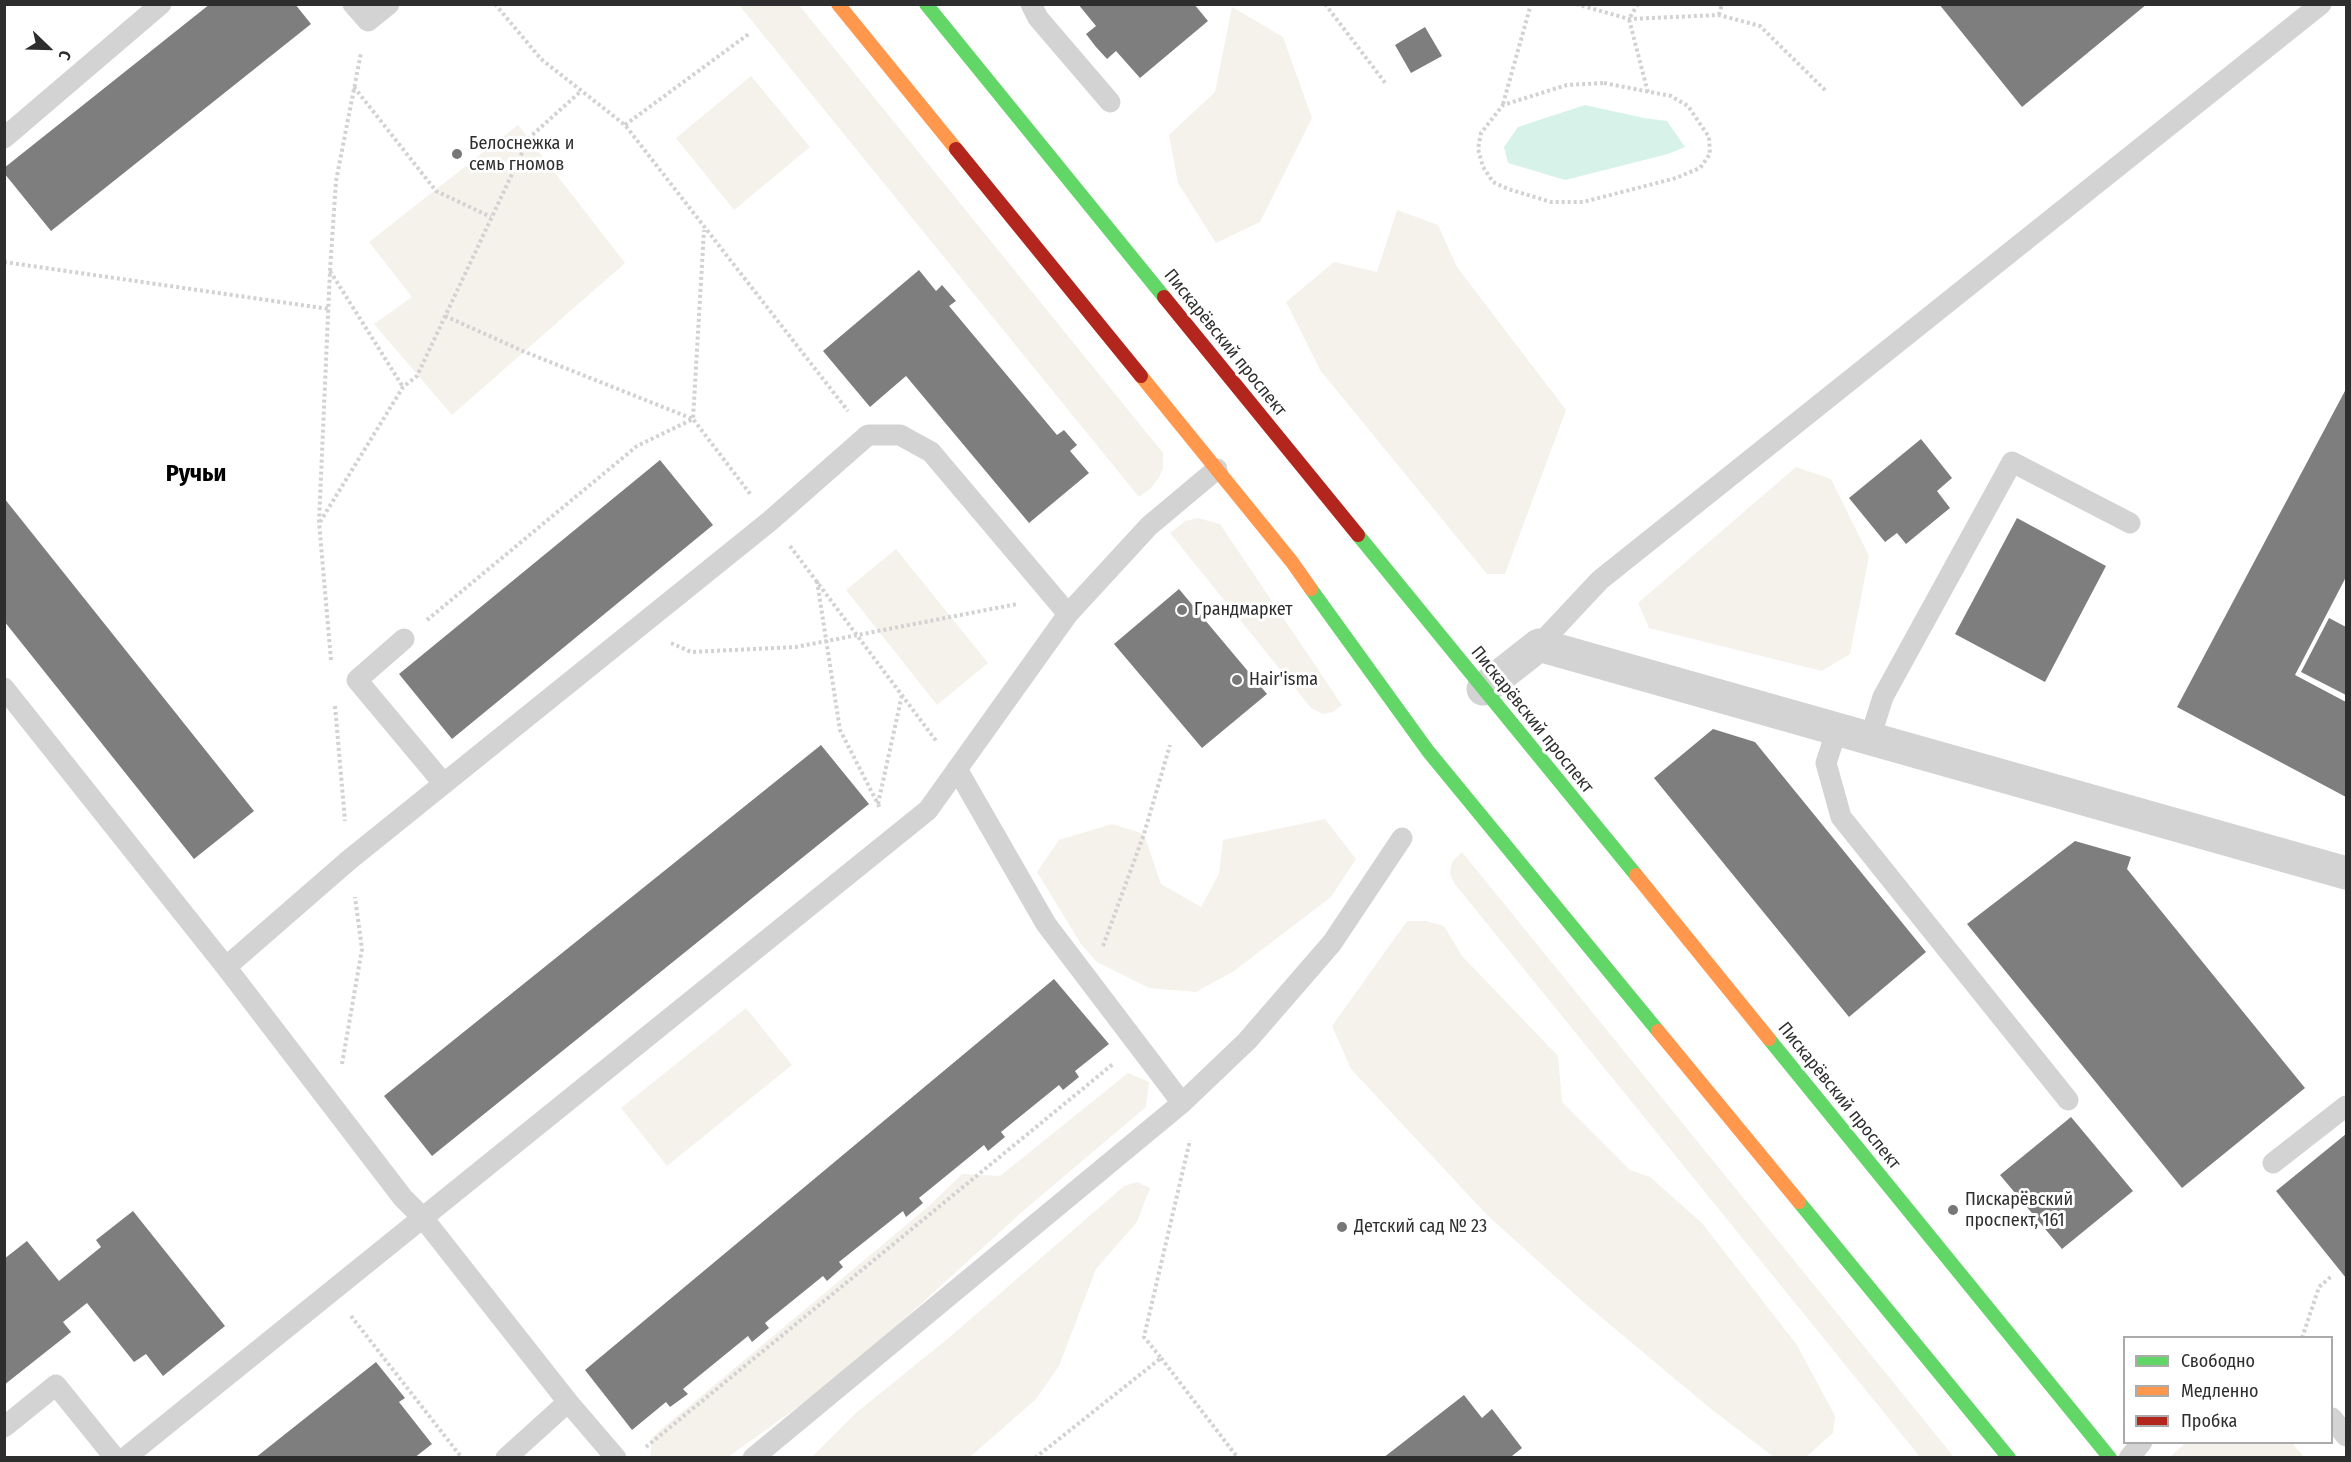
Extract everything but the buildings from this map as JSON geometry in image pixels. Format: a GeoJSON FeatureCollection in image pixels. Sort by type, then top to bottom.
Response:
{"type":"FeatureCollection","features":[{"type":"Feature","properties":{"kind":"main road"},"geometry":{"type":"LineString","coordinates":[[838,4],[1293,562],[1428,751],[2010,1458]]}},
{"type":"Feature","properties":{"kind":"main road","name":"Пискарёвский проспект"},"geometry":{"type":"LineString","coordinates":[[926,4],[2110,1458]]}},
{"type":"Feature","properties":{"kind":"street"},"geometry":{"type":"LineString","coordinates":[[1484,689],[1539,645],[2346,873]]}},
{"type":"Feature","properties":{"kind":"lane"},"geometry":{"type":"LineString","coordinates":[[4,138],[161,4]]}},
{"type":"Feature","properties":{"kind":"lane"},"geometry":{"type":"LineString","coordinates":[[353,4],[368,21],[389,4]]}},
{"type":"Feature","properties":{"kind":"lane"},"geometry":{"type":"LineString","coordinates":[[1030,4],[1038,18],[1110,102]]}},
{"type":"Feature","properties":{"kind":"lane"},"geometry":{"type":"LineString","coordinates":[[1539,645],[1600,580],[2321,4]]}},
{"type":"Feature","properties":{"kind":"lane"},"geometry":{"type":"LineString","coordinates":[[226,967],[349,860],[770,521],[867,435],[900,435],[932,452],[1068,614]]}},
{"type":"Feature","properties":{"kind":"lane"},"geometry":{"type":"LineString","coordinates":[[1870,738],[1883,697],[2012,462],[2130,523]]}},
{"type":"Feature","properties":{"kind":"lane"},"geometry":{"type":"LineString","coordinates":[[125,1458],[928,810],[1068,614],[1149,526],[1217,469]]}},
{"type":"Feature","properties":{"kind":"lane"},"geometry":{"type":"LineString","coordinates":[[404,639],[357,680],[444,784]]}},
{"type":"Feature","properties":{"kind":"lane"},"geometry":{"type":"LineString","coordinates":[[4,688],[226,967],[403,1198],[423,1218],[568,1402],[616,1458]]}},
{"type":"Feature","properties":{"kind":"lane"},"geometry":{"type":"LineString","coordinates":[[1837,729],[1826,763],[1840,817],[2068,1100]]}},
{"type":"Feature","properties":{"kind":"lane"},"geometry":{"type":"LineString","coordinates":[[957,769],[1046,924],[1137,1045],[1189,1096]]}},
{"type":"Feature","properties":{"kind":"lane"},"geometry":{"type":"LineString","coordinates":[[753,1458],[1189,1096],[1247,1041],[1332,943],[1402,838]]}},
{"type":"Feature","properties":{"kind":"lane"},"geometry":{"type":"LineString","coordinates":[[2273,1163],[2346,1106]]}},
{"type":"Feature","properties":{"kind":"lane"},"geometry":{"type":"LineString","coordinates":[[4,1427],[56,1385],[115,1458]]}},
{"type":"Feature","properties":{"kind":"lane"},"geometry":{"type":"LineString","coordinates":[[506,1458],[568,1402]]}},
{"type":"Feature","properties":{"kind":"lane"},"geometry":{"type":"LineString","coordinates":[[2333,1421],[2346,1437]]}},
{"type":"Feature","properties":{"kind":"lane"},"geometry":{"type":"LineString","coordinates":[[2129,1458],[2141,1444]]}},
{"type":"Feature","properties":{"kind":"path"},"geometry":{"type":"LineString","coordinates":[[495,4],[541,58],[625,125],[867,435]]}},
{"type":"Feature","properties":{"kind":"path"},"geometry":{"type":"LineString","coordinates":[[1324,4],[1386,84]]}},
{"type":"Feature","properties":{"kind":"path"},"geometry":{"type":"LineString","coordinates":[[1503,105],[1567,85],[1604,83],[1671,96],[1688,106],[1709,137],[1710,154],[1700,168],[1676,178],[1583,201],[1551,202],[1493,182],[1483,167],[1478,149],[1481,133],[1503,105],[1531,4]]}},
{"type":"Feature","properties":{"kind":"path"},"geometry":{"type":"LineString","coordinates":[[1576,4],[1629,20],[1719,15],[1760,27],[1827,92]]}},
{"type":"Feature","properties":{"kind":"path"},"geometry":{"type":"LineString","coordinates":[[1638,4],[1629,20],[1648,93]]}},
{"type":"Feature","properties":{"kind":"path"},"geometry":{"type":"LineString","coordinates":[[1719,15],[1722,4]]}},
{"type":"Feature","properties":{"kind":"path"},"geometry":{"type":"LineString","coordinates":[[332,662],[319,522],[330,270],[336,180],[368,21]]}},
{"type":"Feature","properties":{"kind":"path"},"geometry":{"type":"LineString","coordinates":[[625,125],[750,33]]}},
{"type":"Feature","properties":{"kind":"path"},"geometry":{"type":"LineString","coordinates":[[354,87],[436,191],[491,217]]}},
{"type":"Feature","properties":{"kind":"path"},"geometry":{"type":"LineString","coordinates":[[319,522],[403,387],[417,376],[529,138],[581,91]]}},
{"type":"Feature","properties":{"kind":"path"},"geometry":{"type":"LineString","coordinates":[[693,419],[704,229]]}},
{"type":"Feature","properties":{"kind":"path"},"geometry":{"type":"LineString","coordinates":[[4,262],[329,309]]}},
{"type":"Feature","properties":{"kind":"path"},"geometry":{"type":"LineString","coordinates":[[330,270],[403,387]]}},
{"type":"Feature","properties":{"kind":"path"},"geometry":{"type":"LineString","coordinates":[[445,316],[525,352],[693,419],[957,769]]}},
{"type":"Feature","properties":{"kind":"path"},"geometry":{"type":"LineString","coordinates":[[404,639],[637,446],[693,419]]}},
{"type":"Feature","properties":{"kind":"path"},"geometry":{"type":"LineString","coordinates":[[817,581],[840,730],[895,837]]}},
{"type":"Feature","properties":{"kind":"path"},"geometry":{"type":"LineString","coordinates":[[645,621],[675,646],[691,652],[796,647],[1053,597]]}},
{"type":"Feature","properties":{"kind":"path"},"geometry":{"type":"LineString","coordinates":[[878,805],[903,695]]}},
{"type":"Feature","properties":{"kind":"path"},"geometry":{"type":"LineString","coordinates":[[334,1109],[362,949],[349,860],[335,697]]}},
{"type":"Feature","properties":{"kind":"path"},"geometry":{"type":"LineString","coordinates":[[1090,982],[1144,834],[1170,745]]}},
{"type":"Feature","properties":{"kind":"path"},"geometry":{"type":"LineString","coordinates":[[643,1450],[1137,1045]]}},
{"type":"Feature","properties":{"kind":"path"},"geometry":{"type":"LineString","coordinates":[[1189,1096],[1196,1113],[1144,1336],[1238,1458]]}},
{"type":"Feature","properties":{"kind":"path"},"geometry":{"type":"LineString","coordinates":[[2303,1336],[2319,1287],[2332,1275]]}},
{"type":"Feature","properties":{"kind":"path"},"geometry":{"type":"LineString","coordinates":[[332,1291],[462,1458]]}},
{"type":"Feature","properties":{"kind":"path"},"geometry":{"type":"LineString","coordinates":[[1035,1458],[1161,1359]]}},
{"type":"Feature","properties":{"kind":"shaded area"},"geometry":{"type":"Polygon","coordinates":[[[739,5],[799,5],[1163,453],[1163,469],[1150,489],[1139,497],[739,5]]]}},
{"type":"Feature","properties":{"kind":"shaded area"},"geometry":{"type":"Polygon","coordinates":[[[1232,7],[1283,37],[1312,118],[1260,222],[1216,243],[1178,183],[1169,135],[1215,92],[1232,7]]]}},
{"type":"Feature","properties":{"kind":"shaded area"},"geometry":{"type":"Polygon","coordinates":[[[751,76],[810,147],[734,210],[676,138],[751,76]]]}},
{"type":"Feature","properties":{"kind":"shaded area"},"geometry":{"type":"Polygon","coordinates":[[[1585,105],[1667,121],[1685,147],[1668,154],[1565,180],[1508,163],[1504,147],[1518,127],[1585,105]]]}},
{"type":"Feature","properties":{"kind":"shaded area"},"geometry":{"type":"Polygon","coordinates":[[[518,125],[625,263],[452,415],[374,324],[412,297],[369,242],[518,125]]]}},
{"type":"Feature","properties":{"kind":"shaded area"},"geometry":{"type":"Polygon","coordinates":[[[1397,210],[1438,225],[1457,267],[1566,410],[1505,574],[1487,574],[1320,370],[1286,302],[1334,262],[1377,272],[1397,210]]]}},
{"type":"Feature","properties":{"kind":"shaded area"},"geometry":{"type":"Polygon","coordinates":[[[1796,467],[1831,479],[1869,556],[1850,654],[1822,671],[1649,628],[1638,603],[1796,467]]]}},
{"type":"Feature","properties":{"kind":"shaded area"},"geometry":{"type":"Polygon","coordinates":[[[1198,518],[1220,524],[1342,705],[1333,712],[1323,714],[1311,708],[1170,533],[1185,521],[1198,518]]]}},
{"type":"Feature","properties":{"kind":"shaded area"},"geometry":{"type":"Polygon","coordinates":[[[896,549],[988,663],[937,705],[846,590],[896,549]]]}},
{"type":"Feature","properties":{"kind":"shaded area"},"geometry":{"type":"Polygon","coordinates":[[[1325,819],[1356,859],[1331,897],[1234,971],[1196,992],[1149,988],[1097,962],[1081,944],[1037,872],[1059,840],[1112,824],[1144,834],[1161,884],[1201,907],[1219,874],[1223,840],[1325,819]]]}},
{"type":"Feature","properties":{"kind":"shaded area"},"geometry":{"type":"Polygon","coordinates":[[[1462,852],[1954,1457],[1920,1457],[1454,883],[1450,873],[1452,862],[1462,852]]]}},
{"type":"Feature","properties":{"kind":"shaded area"},"geometry":{"type":"Polygon","coordinates":[[[1407,921],[1426,921],[1444,926],[1462,956],[1558,1056],[1562,1102],[1630,1170],[1650,1177],[1702,1223],[1797,1345],[1835,1416],[1833,1433],[1806,1457],[1774,1457],[1711,1409],[1589,1307],[1487,1215],[1351,1069],[1332,1026],[1407,921]]]}},
{"type":"Feature","properties":{"kind":"shaded area"},"geometry":{"type":"Polygon","coordinates":[[[746,1008],[792,1065],[667,1166],[621,1108],[746,1008]]]}},
{"type":"Feature","properties":{"kind":"shaded area"},"geometry":{"type":"Polygon","coordinates":[[[1128,1073],[1149,1082],[1146,1107],[1023,1211],[845,1373],[728,1457],[650,1458],[652,1437],[929,1206],[962,1174],[1000,1176],[1128,1073]]]}},
{"type":"Feature","properties":{"kind":"shaded area"},"geometry":{"type":"Polygon","coordinates":[[[1137,1182],[1150,1188],[1137,1222],[1096,1269],[1059,1366],[1036,1399],[970,1457],[812,1457],[856,1413],[951,1336],[1124,1186],[1137,1182]]]}},
{"type":"Feature","properties":{"kind":"shaded area"},"geometry":{"type":"Polygon","coordinates":[[[2184,1444],[2293,1444],[2304,1457],[2170,1457],[2184,1444]]]}},
{"type":"Feature","properties":{"kind":"traffic: fast"},"geometry":{"type":"LineString","coordinates":[[926,4],[1164,297]]}},
{"type":"Feature","properties":{"kind":"traffic: fast"},"geometry":{"type":"LineString","coordinates":[[1358,535],[1636,875]]}},
{"type":"Feature","properties":{"kind":"traffic: fast"},"geometry":{"type":"LineString","coordinates":[[1311,589],[1428,751],[1658,1031]]}},
{"type":"Feature","properties":{"kind":"traffic: fast"},"geometry":{"type":"LineString","coordinates":[[1769,1039],[2110,1458]]}},
{"type":"Feature","properties":{"kind":"traffic: fast"},"geometry":{"type":"LineString","coordinates":[[1799,1202],[2009,1458]]}},
{"type":"Feature","properties":{"kind":"traffic: slow"},"geometry":{"type":"LineString","coordinates":[[838,4],[956,149]]}},
{"type":"Feature","properties":{"kind":"traffic: slow"},"geometry":{"type":"LineString","coordinates":[[1141,376],[1292,562],[1311,589]]}},
{"type":"Feature","properties":{"kind":"traffic: slow"},"geometry":{"type":"LineString","coordinates":[[1636,875],[1769,1039]]}},
{"type":"Feature","properties":{"kind":"traffic: slow"},"geometry":{"type":"LineString","coordinates":[[1658,1031],[1799,1202]]}},
{"type":"Feature","properties":{"kind":"traffic: jam"},"geometry":{"type":"LineString","coordinates":[[956,149],[1141,376]]}},
{"type":"Feature","properties":{"kind":"traffic: jam"},"geometry":{"type":"LineString","coordinates":[[1164,297],[1358,535]]}},
{"type":"Feature","properties":{"kind":"place","name":"Белоснежка и семь гномов"},"geometry":{"type":"Point","coordinates":[457,154]}},
{"type":"Feature","properties":{"kind":"place","name":"Грандмаркет"},"geometry":{"type":"Point","coordinates":[1182,610]}},
{"type":"Feature","properties":{"kind":"place","name":"Hair'isma"},"geometry":{"type":"Point","coordinates":[1237,680]}},
{"type":"Feature","properties":{"kind":"place","name":"Пискарёвский проспект, 161"},"geometry":{"type":"Point","coordinates":[1953,1210]}},
{"type":"Feature","properties":{"kind":"place","name":"Детский сад № 23"},"geometry":{"type":"Point","coordinates":[1342,1227]}},
{"type":"Feature","properties":{"kind":"district","name":"Ручьи"},"geometry":{"type":"Point","coordinates":[196,474]}}]}
